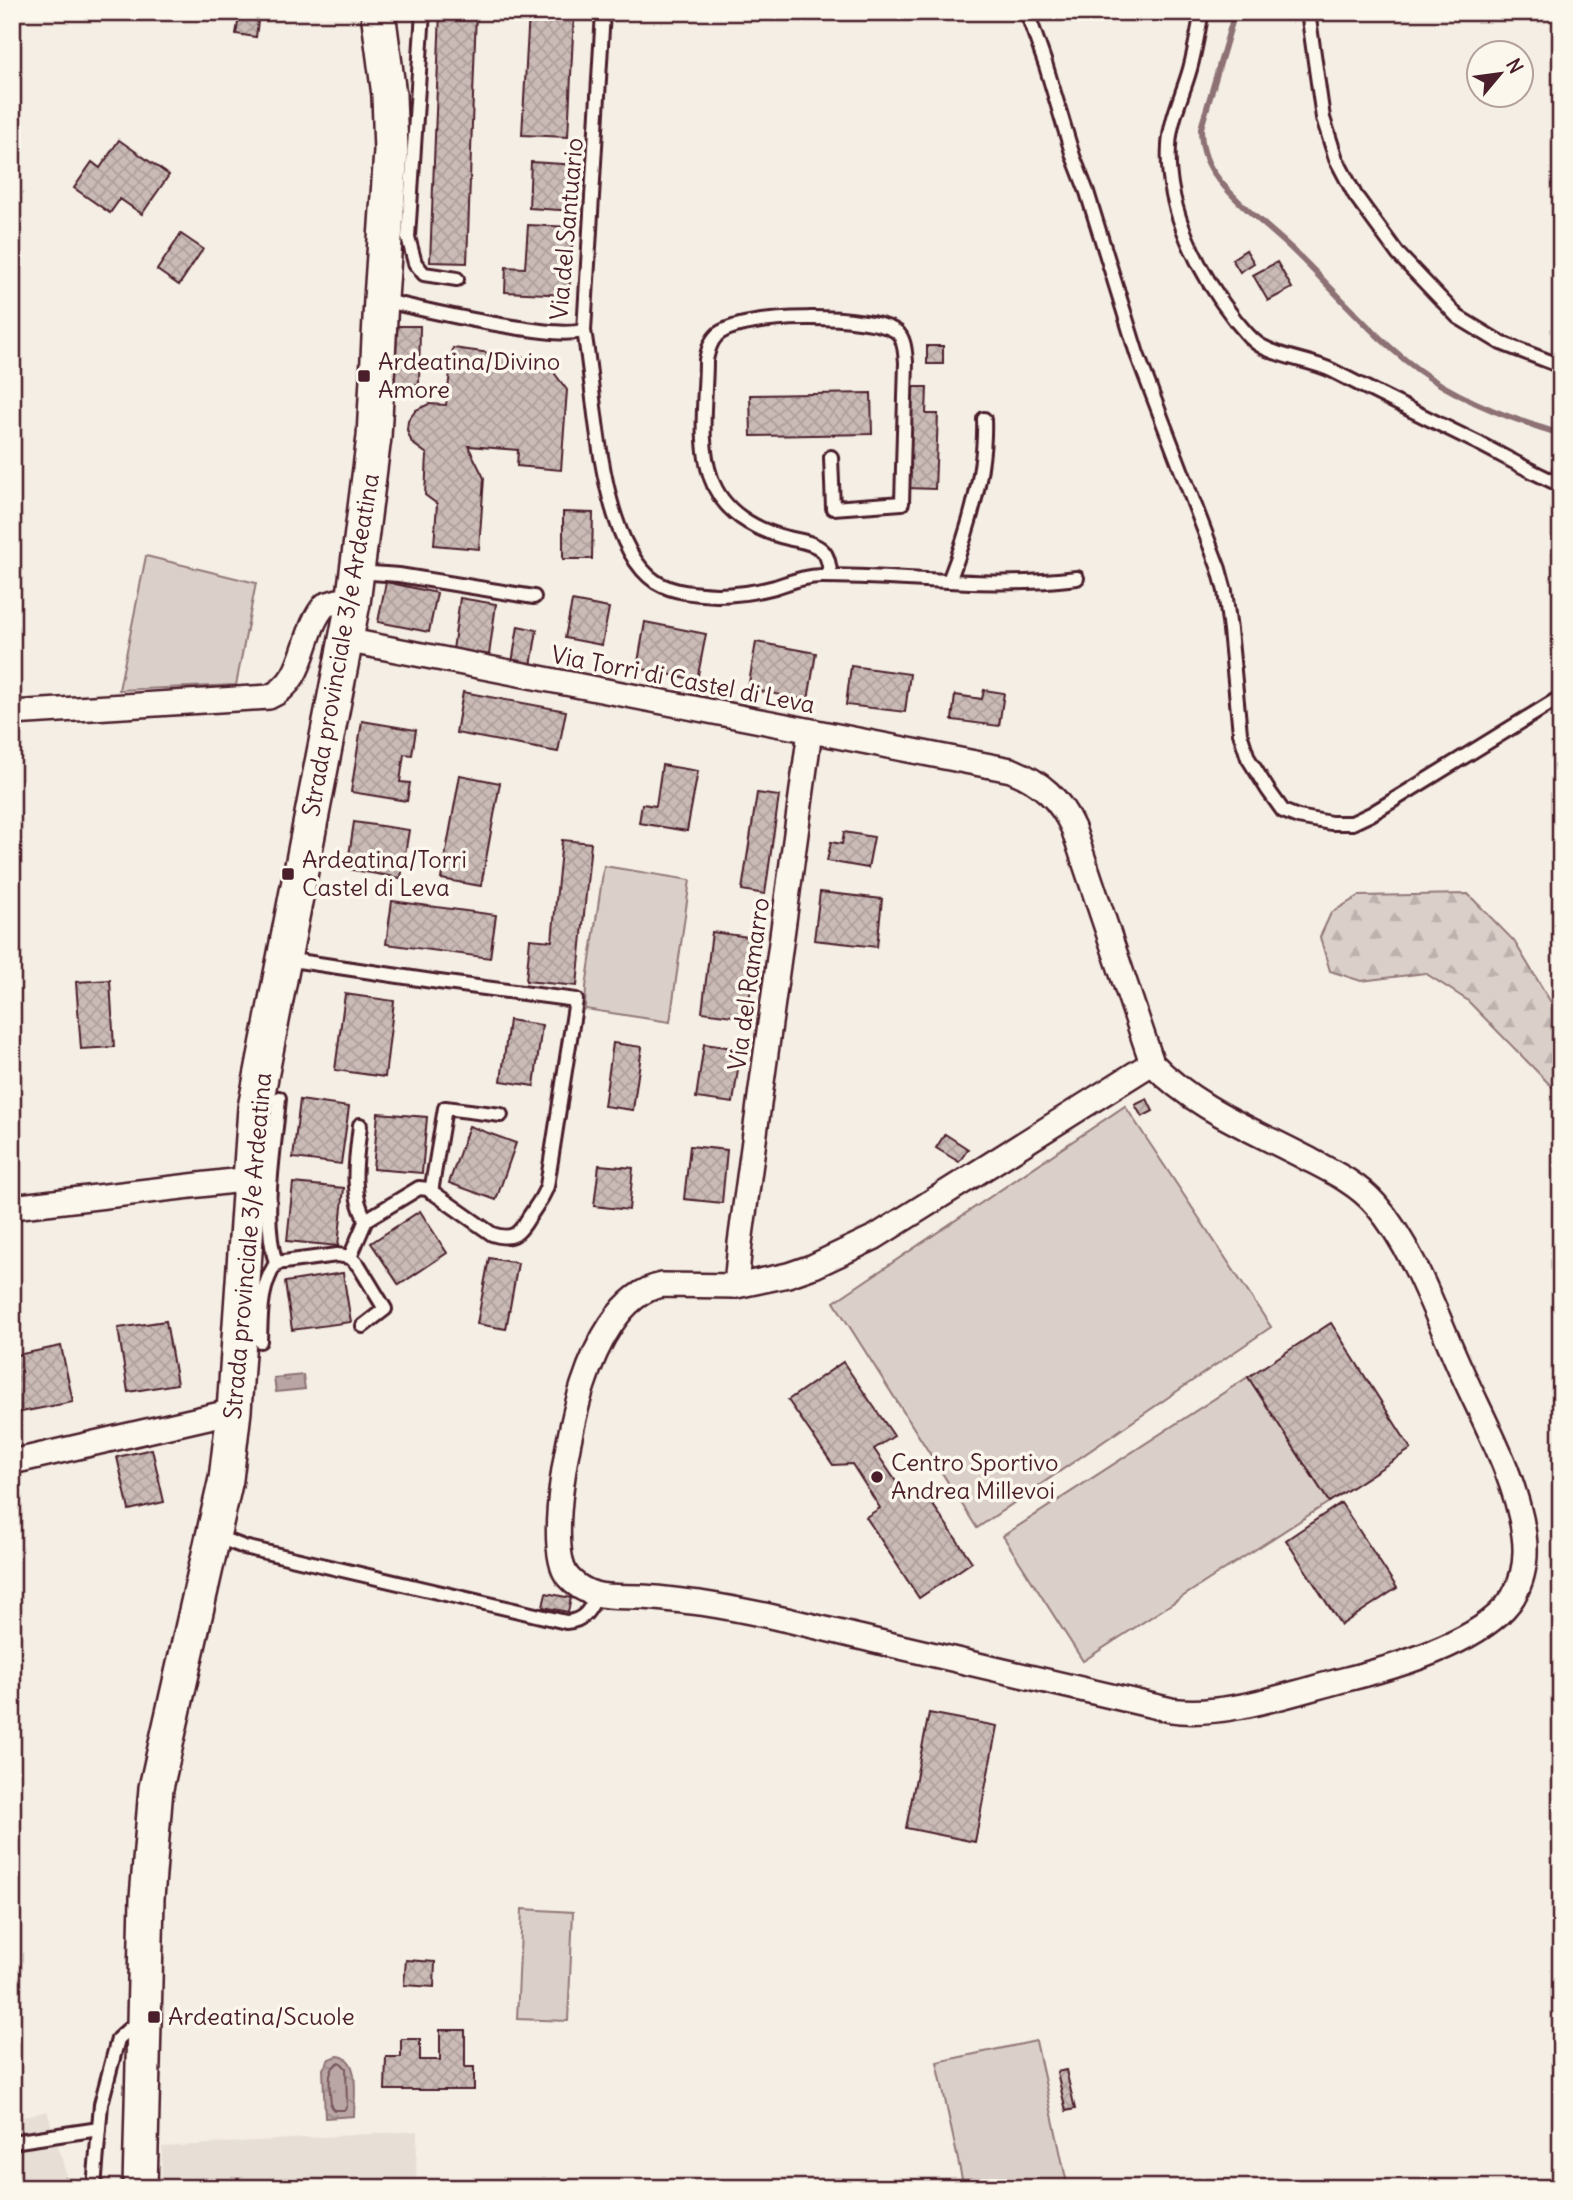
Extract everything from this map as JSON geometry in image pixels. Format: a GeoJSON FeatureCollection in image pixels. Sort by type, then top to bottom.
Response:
{"type":"FeatureCollection","features":[{"type":"Feature","properties":{"kind":"main road","name":"Strada provinciale 3/e Ardeatina"},"geometry":{"type":"LineString","coordinates":[[140,2188],[147,1898],[156,1788],[226,1479],[234,1411],[255,1108],[355,587],[374,438],[380,299],[391,151],[389,95],[378,12]]}},
{"type":"Feature","properties":{"kind":"street"},"geometry":{"type":"LineString","coordinates":[[12,713],[268,696],[282,690],[296,672],[321,609],[355,587]]}},
{"type":"Feature","properties":{"kind":"street","name":"Via Torri di Castel di Leva"},"geometry":{"type":"LineString","coordinates":[[345,640],[1011,770],[1044,788],[1059,802],[1068,817],[1152,1063]]}},
{"type":"Feature","properties":{"kind":"street","name":"Via del Ramarro"},"geometry":{"type":"LineString","coordinates":[[736,1286],[810,731]]}},
{"type":"Feature","properties":{"kind":"street"},"geometry":{"type":"LineString","coordinates":[[1152,1063],[1180,1091],[1346,1179],[1375,1204],[1394,1229],[1499,1457],[1520,1514],[1525,1547],[1524,1568],[1514,1595],[1499,1613],[1466,1636],[1404,1663],[1222,1710],[1193,1712],[1171,1710],[761,1614],[675,1600],[597,1594],[575,1584],[565,1572],[560,1538],[561,1495],[574,1414],[592,1361],[624,1308],[645,1291],[653,1287],[673,1285],[736,1286],[801,1270],[875,1237],[1152,1063]]}},
{"type":"Feature","properties":{"kind":"street"},"geometry":{"type":"LineString","coordinates":[[12,1207],[250,1179]]}},
{"type":"Feature","properties":{"kind":"street"},"geometry":{"type":"LineString","coordinates":[[12,1462],[234,1411]]}},
{"type":"Feature","properties":{"kind":"lane"},"geometry":{"type":"LineString","coordinates":[[424,12],[408,237],[415,263],[424,274],[457,279]]}},
{"type":"Feature","properties":{"kind":"lane","name":"Via del Santuario"},"geometry":{"type":"LineString","coordinates":[[380,299],[466,320],[548,332],[584,331],[603,12]]}},
{"type":"Feature","properties":{"kind":"lane"},"geometry":{"type":"LineString","coordinates":[[1027,12],[1137,354],[1219,569],[1230,630],[1240,733],[1248,758],[1283,811],[1298,817],[1331,823],[1352,822],[1371,814],[1561,697]]}},
{"type":"Feature","properties":{"kind":"lane"},"geometry":{"type":"LineString","coordinates":[[1202,12],[1191,66],[1169,141],[1169,160],[1174,195],[1183,226],[1205,275],[1224,305],[1244,331],[1260,346],[1288,358],[1330,369],[1484,446],[1516,465],[1561,485]]}},
{"type":"Feature","properties":{"kind":"lane"},"geometry":{"type":"LineString","coordinates":[[1308,12],[1323,118],[1336,159],[1355,195],[1398,254],[1458,317],[1501,343],[1561,366]]}},
{"type":"Feature","properties":{"kind":"lane"},"geometry":{"type":"LineString","coordinates":[[831,457],[833,508],[902,503],[906,362],[898,332],[886,327],[846,320],[808,318],[742,324],[716,336],[706,359],[705,442],[709,471],[718,495],[736,515],[754,525],[821,549],[828,561],[831,576]]}},
{"type":"Feature","properties":{"kind":"lane"},"geometry":{"type":"LineString","coordinates":[[584,331],[610,496],[626,546],[644,572],[667,588],[680,592],[718,595],[752,591],[810,576],[1039,583],[1077,579]]}},
{"type":"Feature","properties":{"kind":"lane"},"geometry":{"type":"LineString","coordinates":[[949,581],[968,522],[981,467],[984,419]]}},
{"type":"Feature","properties":{"kind":"lane"},"geometry":{"type":"LineString","coordinates":[[355,587],[399,575],[534,597]]}},
{"type":"Feature","properties":{"kind":"lane"},"geometry":{"type":"LineString","coordinates":[[285,959],[439,987],[576,1000],[547,1186],[523,1229],[509,1238],[492,1234],[431,1192],[415,1189],[366,1220],[350,1257]]}},
{"type":"Feature","properties":{"kind":"lane"},"geometry":{"type":"LineString","coordinates":[[260,1341],[262,1296],[266,1279],[276,1263],[269,1221],[279,1098]]}},
{"type":"Feature","properties":{"kind":"lane"},"geometry":{"type":"LineString","coordinates":[[431,1192],[445,1108],[501,1115]]}},
{"type":"Feature","properties":{"kind":"lane"},"geometry":{"type":"LineString","coordinates":[[360,1125],[357,1186],[359,1205],[366,1220]]}},
{"type":"Feature","properties":{"kind":"lane"},"geometry":{"type":"LineString","coordinates":[[276,1263],[337,1255],[350,1257],[359,1266],[385,1309],[363,1326]]}},
{"type":"Feature","properties":{"kind":"lane"},"geometry":{"type":"LineString","coordinates":[[215,1536],[244,1547],[566,1622],[575,1621],[587,1614],[597,1594]]}},
{"type":"Feature","properties":{"kind":"lane"},"geometry":{"type":"LineString","coordinates":[[94,2188],[101,2104],[118,2039],[130,2028],[143,2029]]}},
{"type":"Feature","properties":{"kind":"lane"},"geometry":{"type":"LineString","coordinates":[[12,2143],[99,2129]]}},
{"type":"Feature","properties":{"kind":"shaded area"},"geometry":{"type":"Polygon","coordinates":[[[47,2111],[66,2173],[67,2188],[12,2188],[12,2120],[47,2111]]]}},
{"type":"Feature","properties":{"kind":"shaded area"},"geometry":{"type":"Polygon","coordinates":[[[417,2131],[416,2188],[161,2188],[162,2147],[417,2131]]]}},
{"type":"Feature","properties":{"kind":"green space"},"geometry":{"type":"Polygon","coordinates":[[[146,556],[256,583],[236,685],[119,690],[146,556]]]}},
{"type":"Feature","properties":{"kind":"green space"},"geometry":{"type":"Polygon","coordinates":[[[604,866],[690,880],[670,1022],[585,1009],[604,866]]]}},
{"type":"Feature","properties":{"kind":"green space"},"geometry":{"type":"Polygon","coordinates":[[[1468,894],[1514,941],[1561,1019],[1561,1096],[1467,1000],[1425,973],[1361,981],[1330,971],[1320,937],[1331,913],[1359,896],[1468,894]]]}},
{"type":"Feature","properties":{"kind":"green space"},"geometry":{"type":"Polygon","coordinates":[[[1125,1106],[1271,1327],[977,1528],[834,1302],[1125,1106]]]}},
{"type":"Feature","properties":{"kind":"green space"},"geometry":{"type":"Polygon","coordinates":[[[1248,1377],[1329,1502],[1083,1661],[1003,1536],[1248,1377]]]}},
{"type":"Feature","properties":{"kind":"green space"},"geometry":{"type":"Polygon","coordinates":[[[522,1909],[573,1912],[568,2021],[517,2019],[522,1909]]]}},
{"type":"Feature","properties":{"kind":"green space"},"geometry":{"type":"Polygon","coordinates":[[[1036,2041],[1068,2188],[964,2188],[937,2062],[1036,2041]]]}},
{"type":"Feature","properties":{"kind":"water"},"geometry":{"type":"Polygon","coordinates":[[[303,1375],[305,1389],[276,1392],[274,1378],[303,1375]]]}},
{"type":"Feature","properties":{"kind":"water"},"geometry":{"type":"Polygon","coordinates":[[[338,2056],[345,2058],[353,2071],[354,2116],[325,2118],[323,2069],[329,2059],[338,2056]]]}},
{"type":"Feature","properties":{"kind":"building"},"geometry":{"type":"Polygon","coordinates":[[[440,12],[476,12],[467,263],[430,262],[440,12]]]}},
{"type":"Feature","properties":{"kind":"building"},"geometry":{"type":"Polygon","coordinates":[[[529,12],[574,14],[568,137],[522,135],[529,12]]]}},
{"type":"Feature","properties":{"kind":"building"},"geometry":{"type":"Polygon","coordinates":[[[239,17],[258,21],[256,37],[236,34],[239,17]]]}},
{"type":"Feature","properties":{"kind":"building"},"geometry":{"type":"Polygon","coordinates":[[[119,140],[169,175],[142,214],[120,199],[110,213],[74,188],[92,162],[100,168],[119,140]]]}},
{"type":"Feature","properties":{"kind":"building"},"geometry":{"type":"Polygon","coordinates":[[[531,162],[578,165],[575,211],[529,208],[531,162]]]}},
{"type":"Feature","properties":{"kind":"building"},"geometry":{"type":"Polygon","coordinates":[[[528,225],[573,227],[569,295],[505,292],[506,267],[525,268],[528,225]]]}},
{"type":"Feature","properties":{"kind":"building"},"geometry":{"type":"Polygon","coordinates":[[[181,234],[203,249],[179,285],[157,270],[181,234]]]}},
{"type":"Feature","properties":{"kind":"building"},"geometry":{"type":"Polygon","coordinates":[[[1246,250],[1254,263],[1240,272],[1232,259],[1246,250]]]}},
{"type":"Feature","properties":{"kind":"building"},"geometry":{"type":"Polygon","coordinates":[[[1277,262],[1292,288],[1268,301],[1253,275],[1277,262]]]}},
{"type":"Feature","properties":{"kind":"building"},"geometry":{"type":"Polygon","coordinates":[[[395,326],[420,326],[419,385],[394,385],[395,326]]]}},
{"type":"Feature","properties":{"kind":"building"},"geometry":{"type":"Polygon","coordinates":[[[927,346],[943,346],[943,364],[927,364],[927,346]]]}},
{"type":"Feature","properties":{"kind":"building"},"geometry":{"type":"Polygon","coordinates":[[[453,348],[557,362],[555,374],[567,390],[561,470],[517,466],[518,450],[468,446],[484,478],[479,549],[434,545],[437,504],[425,495],[427,454],[412,443],[407,430],[408,421],[416,410],[429,404],[446,405],[453,348]]]}},
{"type":"Feature","properties":{"kind":"building"},"geometry":{"type":"Polygon","coordinates":[[[910,387],[927,387],[926,414],[938,414],[935,489],[906,488],[910,387]]]}},
{"type":"Feature","properties":{"kind":"building"},"geometry":{"type":"Polygon","coordinates":[[[871,393],[872,434],[751,436],[750,395],[871,393]]]}},
{"type":"Feature","properties":{"kind":"building"},"geometry":{"type":"Polygon","coordinates":[[[1555,459],[1561,461],[1561,472],[1552,469],[1555,459]]]}},
{"type":"Feature","properties":{"kind":"building"},"geometry":{"type":"Polygon","coordinates":[[[563,512],[593,513],[592,559],[563,559],[563,512]]]}},
{"type":"Feature","properties":{"kind":"building"},"geometry":{"type":"Polygon","coordinates":[[[386,582],[437,593],[429,632],[378,622],[386,582]]]}},
{"type":"Feature","properties":{"kind":"building"},"geometry":{"type":"Polygon","coordinates":[[[460,598],[496,604],[489,655],[453,650],[460,598]]]}},
{"type":"Feature","properties":{"kind":"building"},"geometry":{"type":"Polygon","coordinates":[[[572,601],[609,608],[602,645],[565,638],[572,601]]]}},
{"type":"Feature","properties":{"kind":"building"},"geometry":{"type":"Polygon","coordinates":[[[645,622],[706,634],[697,680],[637,668],[645,622]]]}},
{"type":"Feature","properties":{"kind":"building"},"geometry":{"type":"Polygon","coordinates":[[[518,626],[537,630],[531,666],[512,663],[518,626]]]}},
{"type":"Feature","properties":{"kind":"building"},"geometry":{"type":"Polygon","coordinates":[[[756,642],[816,653],[808,700],[748,689],[756,642]]]}},
{"type":"Feature","properties":{"kind":"building"},"geometry":{"type":"Polygon","coordinates":[[[851,666],[910,674],[905,712],[846,705],[851,666]]]}},
{"type":"Feature","properties":{"kind":"building"},"geometry":{"type":"Polygon","coordinates":[[[984,690],[1004,693],[999,726],[952,720],[955,695],[982,699],[984,690]]]}},
{"type":"Feature","properties":{"kind":"building"},"geometry":{"type":"Polygon","coordinates":[[[463,692],[566,711],[558,752],[456,733],[463,692]]]}},
{"type":"Feature","properties":{"kind":"building"},"geometry":{"type":"Polygon","coordinates":[[[362,721],[416,730],[412,755],[404,754],[400,782],[410,783],[407,801],[351,792],[362,721]]]}},
{"type":"Feature","properties":{"kind":"building"},"geometry":{"type":"Polygon","coordinates":[[[662,765],[698,771],[687,831],[639,823],[642,804],[656,806],[662,765]]]}},
{"type":"Feature","properties":{"kind":"building"},"geometry":{"type":"Polygon","coordinates":[[[460,775],[500,783],[481,886],[441,879],[460,775]]]}},
{"type":"Feature","properties":{"kind":"building"},"geometry":{"type":"Polygon","coordinates":[[[757,793],[779,796],[765,894],[742,890],[757,793]]]}},
{"type":"Feature","properties":{"kind":"building"},"geometry":{"type":"Polygon","coordinates":[[[354,822],[409,830],[401,878],[347,869],[354,822]]]}},
{"type":"Feature","properties":{"kind":"building"},"geometry":{"type":"Polygon","coordinates":[[[844,832],[874,837],[868,868],[827,861],[831,842],[842,844],[844,832]]]}},
{"type":"Feature","properties":{"kind":"building"},"geometry":{"type":"Polygon","coordinates":[[[562,840],[591,843],[577,986],[526,981],[530,939],[552,941],[562,840]]]}},
{"type":"Feature","properties":{"kind":"building"},"geometry":{"type":"Polygon","coordinates":[[[820,892],[882,899],[877,947],[814,940],[820,892]]]}},
{"type":"Feature","properties":{"kind":"building"},"geometry":{"type":"Polygon","coordinates":[[[392,901],[496,915],[490,958],[386,944],[392,901]]]}},
{"type":"Feature","properties":{"kind":"building"},"geometry":{"type":"Polygon","coordinates":[[[712,932],[757,938],[747,1018],[702,1012],[712,932]]]}},
{"type":"Feature","properties":{"kind":"building"},"geometry":{"type":"Polygon","coordinates":[[[110,980],[114,1047],[81,1049],[76,982],[110,980]]]}},
{"type":"Feature","properties":{"kind":"building"},"geometry":{"type":"Polygon","coordinates":[[[345,994],[394,1001],[385,1077],[335,1070],[345,994]]]}},
{"type":"Feature","properties":{"kind":"building"},"geometry":{"type":"Polygon","coordinates":[[[509,1020],[542,1025],[534,1086],[501,1081],[509,1020]]]}},
{"type":"Feature","properties":{"kind":"building"},"geometry":{"type":"Polygon","coordinates":[[[613,1043],[642,1047],[633,1110],[604,1106],[613,1043]]]}},
{"type":"Feature","properties":{"kind":"building"},"geometry":{"type":"Polygon","coordinates":[[[704,1044],[741,1049],[733,1103],[696,1098],[704,1044]]]}},
{"type":"Feature","properties":{"kind":"building"},"geometry":{"type":"Polygon","coordinates":[[[1147,1099],[1153,1111],[1142,1117],[1135,1105],[1147,1099]]]}},
{"type":"Feature","properties":{"kind":"building"},"geometry":{"type":"Polygon","coordinates":[[[300,1100],[349,1107],[341,1164],[293,1158],[300,1100]]]}},
{"type":"Feature","properties":{"kind":"building"},"geometry":{"type":"Polygon","coordinates":[[[378,1113],[427,1117],[422,1173],[373,1169],[378,1113]]]}},
{"type":"Feature","properties":{"kind":"building"},"geometry":{"type":"Polygon","coordinates":[[[469,1126],[516,1143],[496,1200],[449,1183],[469,1126]]]}},
{"type":"Feature","properties":{"kind":"building"},"geometry":{"type":"Polygon","coordinates":[[[945,1134],[968,1149],[959,1162],[936,1148],[945,1134]]]}},
{"type":"Feature","properties":{"kind":"building"},"geometry":{"type":"Polygon","coordinates":[[[690,1146],[727,1150],[722,1203],[684,1199],[690,1146]]]}},
{"type":"Feature","properties":{"kind":"building"},"geometry":{"type":"Polygon","coordinates":[[[599,1165],[633,1168],[629,1210],[594,1206],[599,1165]]]}},
{"type":"Feature","properties":{"kind":"building"},"geometry":{"type":"Polygon","coordinates":[[[293,1183],[344,1188],[338,1246],[287,1241],[293,1183]]]}},
{"type":"Feature","properties":{"kind":"building"},"geometry":{"type":"Polygon","coordinates":[[[420,1211],[447,1253],[399,1285],[371,1243],[420,1211]]]}},
{"type":"Feature","properties":{"kind":"building"},"geometry":{"type":"Polygon","coordinates":[[[489,1258],[518,1263],[506,1329],[477,1324],[489,1258]]]}},
{"type":"Feature","properties":{"kind":"building"},"geometry":{"type":"Polygon","coordinates":[[[343,1273],[351,1322],[292,1330],[285,1282],[343,1273]]]}},
{"type":"Feature","properties":{"kind":"building"},"geometry":{"type":"Polygon","coordinates":[[[166,1321],[177,1384],[128,1392],[118,1328],[166,1321]]]}},
{"type":"Feature","properties":{"kind":"building"},"geometry":{"type":"Polygon","coordinates":[[[1331,1323],[1411,1449],[1329,1502],[1248,1377],[1331,1323]]]}},
{"type":"Feature","properties":{"kind":"building"},"geometry":{"type":"Polygon","coordinates":[[[61,1346],[73,1402],[16,1413],[12,1392],[12,1356],[61,1346]]]}},
{"type":"Feature","properties":{"kind":"building","name":"Centro Sportivo Andrea Millevoi"},"geometry":{"type":"Polygon","coordinates":[[[843,1362],[894,1436],[874,1449],[908,1499],[922,1489],[972,1562],[919,1598],[866,1517],[880,1508],[852,1464],[833,1465],[788,1400],[843,1362]]]}},
{"type":"Feature","properties":{"kind":"building"},"geometry":{"type":"Polygon","coordinates":[[[152,1449],[164,1502],[129,1510],[117,1457],[152,1449]]]}},
{"type":"Feature","properties":{"kind":"building"},"geometry":{"type":"Polygon","coordinates":[[[1341,1503],[1397,1588],[1341,1625],[1286,1540],[1341,1503]]]}},
{"type":"Feature","properties":{"kind":"building"},"geometry":{"type":"Polygon","coordinates":[[[546,1593],[571,1598],[568,1612],[543,1607],[546,1593]]]}},
{"type":"Feature","properties":{"kind":"building"},"geometry":{"type":"Polygon","coordinates":[[[929,1713],[997,1726],[975,1842],[906,1828],[929,1713]]]}},
{"type":"Feature","properties":{"kind":"building"},"geometry":{"type":"Polygon","coordinates":[[[406,1960],[435,1962],[434,1987],[404,1985],[406,1960]]]}},
{"type":"Feature","properties":{"kind":"building"},"geometry":{"type":"Polygon","coordinates":[[[440,2030],[465,2030],[465,2067],[474,2067],[474,2090],[385,2090],[386,2057],[401,2057],[401,2039],[420,2039],[420,2060],[440,2060],[440,2030]]]}},
{"type":"Feature","properties":{"kind":"building"},"geometry":{"type":"Polygon","coordinates":[[[1066,2070],[1075,2109],[1066,2111],[1057,2072],[1066,2070]]]}},
{"type":"Feature","properties":{"kind":"waterway"},"geometry":{"type":"LineString","coordinates":[[1235,12],[1201,128],[1206,158],[1222,184],[1411,365],[1445,387],[1477,403],[1561,434]]}},
{"type":"Feature","properties":{"kind":"place","name":"Ardeatina/Divino Amore"},"geometry":{"type":"Point","coordinates":[364,376]}},
{"type":"Feature","properties":{"kind":"place","name":"Ardeatina/Torri Castel di Leva"},"geometry":{"type":"Point","coordinates":[288,874]}},
{"type":"Feature","properties":{"kind":"place","name":"Centro Sportivo Andrea Millevoi"},"geometry":{"type":"Point","coordinates":[877,1477]}},
{"type":"Feature","properties":{"kind":"place","name":"Ardeatina/Scuole"},"geometry":{"type":"Point","coordinates":[154,2017]}}]}
